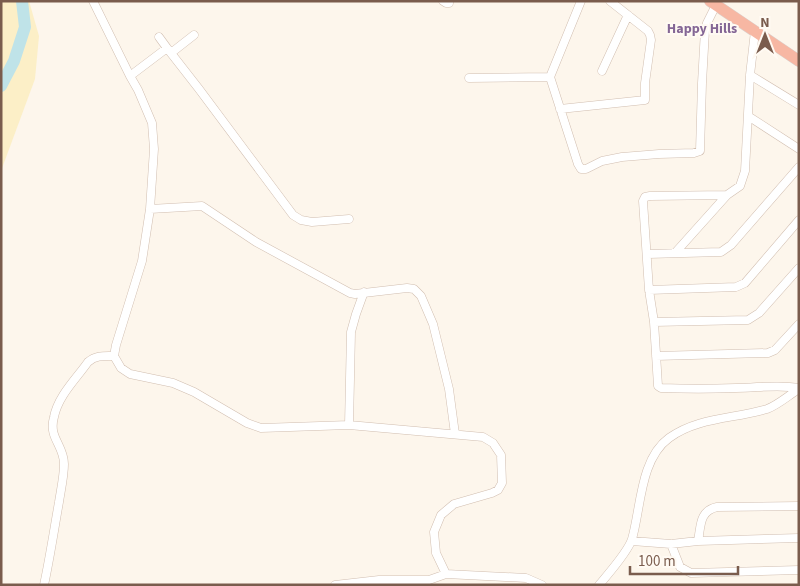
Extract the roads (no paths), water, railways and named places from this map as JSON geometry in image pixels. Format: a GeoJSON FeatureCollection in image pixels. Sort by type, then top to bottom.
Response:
{"type":"FeatureCollection","features":[{"type":"Feature","properties":{"kind":"highway"},"geometry":{"type":"LineString","coordinates":[[713,3],[799,61]]}},
{"type":"Feature","properties":{"kind":"street"},"geometry":{"type":"LineString","coordinates":[[93,1],[138,90],[152,124],[154,149],[150,209],[142,262],[114,356],[121,368],[130,374],[174,384],[194,392],[247,423],[261,428],[349,426],[482,437],[493,443],[501,456],[502,483],[498,490],[454,504],[441,515],[434,532],[436,553],[446,574]]}},
{"type":"Feature","properties":{"kind":"street"},"geometry":{"type":"LineString","coordinates":[[443,1],[446,3],[449,3],[449,1]]}},
{"type":"Feature","properties":{"kind":"street"},"geometry":{"type":"LineString","coordinates":[[581,1],[550,77],[578,164],[581,169],[586,170],[602,161],[622,157],[694,153],[700,151],[706,30],[713,3]]}},
{"type":"Feature","properties":{"kind":"street"},"geometry":{"type":"LineString","coordinates":[[560,110],[645,100],[650,35],[648,31],[610,1]]}},
{"type":"Feature","properties":{"kind":"street"},"geometry":{"type":"LineString","coordinates":[[602,71],[628,16]]}},
{"type":"Feature","properties":{"kind":"street"},"geometry":{"type":"LineString","coordinates":[[675,253],[727,195],[740,186],[745,171],[750,75],[755,31]]}},
{"type":"Feature","properties":{"kind":"street"},"geometry":{"type":"LineString","coordinates":[[130,76],[194,36]]}},
{"type":"Feature","properties":{"kind":"street"},"geometry":{"type":"LineString","coordinates":[[159,37],[293,214],[301,220],[312,222],[349,219]]}},
{"type":"Feature","properties":{"kind":"street"},"geometry":{"type":"LineString","coordinates":[[750,75],[799,105]]}},
{"type":"Feature","properties":{"kind":"street"},"geometry":{"type":"LineString","coordinates":[[469,78],[550,77]]}},
{"type":"Feature","properties":{"kind":"street"},"geometry":{"type":"LineString","coordinates":[[748,116],[799,149]]}},
{"type":"Feature","properties":{"kind":"street"},"geometry":{"type":"LineString","coordinates":[[648,254],[722,252],[731,246],[799,167]]}},
{"type":"Feature","properties":{"kind":"street"},"geometry":{"type":"LineString","coordinates":[[727,195],[645,197],[649,290],[654,322],[658,386],[661,388],[706,389],[763,386],[791,386],[799,388]]}},
{"type":"Feature","properties":{"kind":"street"},"geometry":{"type":"LineString","coordinates":[[150,209],[202,206],[256,242],[350,293],[414,289],[421,296],[433,324],[447,380],[455,434]]}},
{"type":"Feature","properties":{"kind":"street"},"geometry":{"type":"LineString","coordinates":[[649,290],[736,287],[745,283],[799,220]]}},
{"type":"Feature","properties":{"kind":"street"},"geometry":{"type":"LineString","coordinates":[[654,322],[748,320],[759,313],[799,268]]}},
{"type":"Feature","properties":{"kind":"street"},"geometry":{"type":"LineString","coordinates":[[349,426],[351,332],[364,292]]}},
{"type":"Feature","properties":{"kind":"street"},"geometry":{"type":"LineString","coordinates":[[656,356],[768,353],[775,350],[799,324]]}},
{"type":"Feature","properties":{"kind":"street"},"geometry":{"type":"LineString","coordinates":[[44,585],[64,467],[62,453],[53,433],[54,416],[61,398],[92,358],[96,356],[114,356]]}},
{"type":"Feature","properties":{"kind":"street"},"geometry":{"type":"LineString","coordinates":[[598,585],[632,541],[642,490],[654,453],[668,438],[687,427],[768,408],[799,388]]}},
{"type":"Feature","properties":{"kind":"street"},"geometry":{"type":"LineString","coordinates":[[698,541],[702,517],[710,509],[799,506]]}},
{"type":"Feature","properties":{"kind":"street"},"geometry":{"type":"LineString","coordinates":[[632,541],[671,544],[698,541],[799,538]]}},
{"type":"Feature","properties":{"kind":"street"},"geometry":{"type":"LineString","coordinates":[[671,544],[680,567],[691,573],[799,570]]}},
{"type":"Feature","properties":{"kind":"street"},"geometry":{"type":"LineString","coordinates":[[335,585],[379,580],[429,580],[446,574],[526,578],[542,585]]}},
{"type":"Feature","properties":{"kind":"waterway"},"geometry":{"type":"LineString","coordinates":[[1,86],[14,61],[25,27],[22,1]]}},
{"type":"Feature","properties":{"kind":"district","name":"Happy Hills"},"geometry":{"type":"Point","coordinates":[702,28]}}]}
